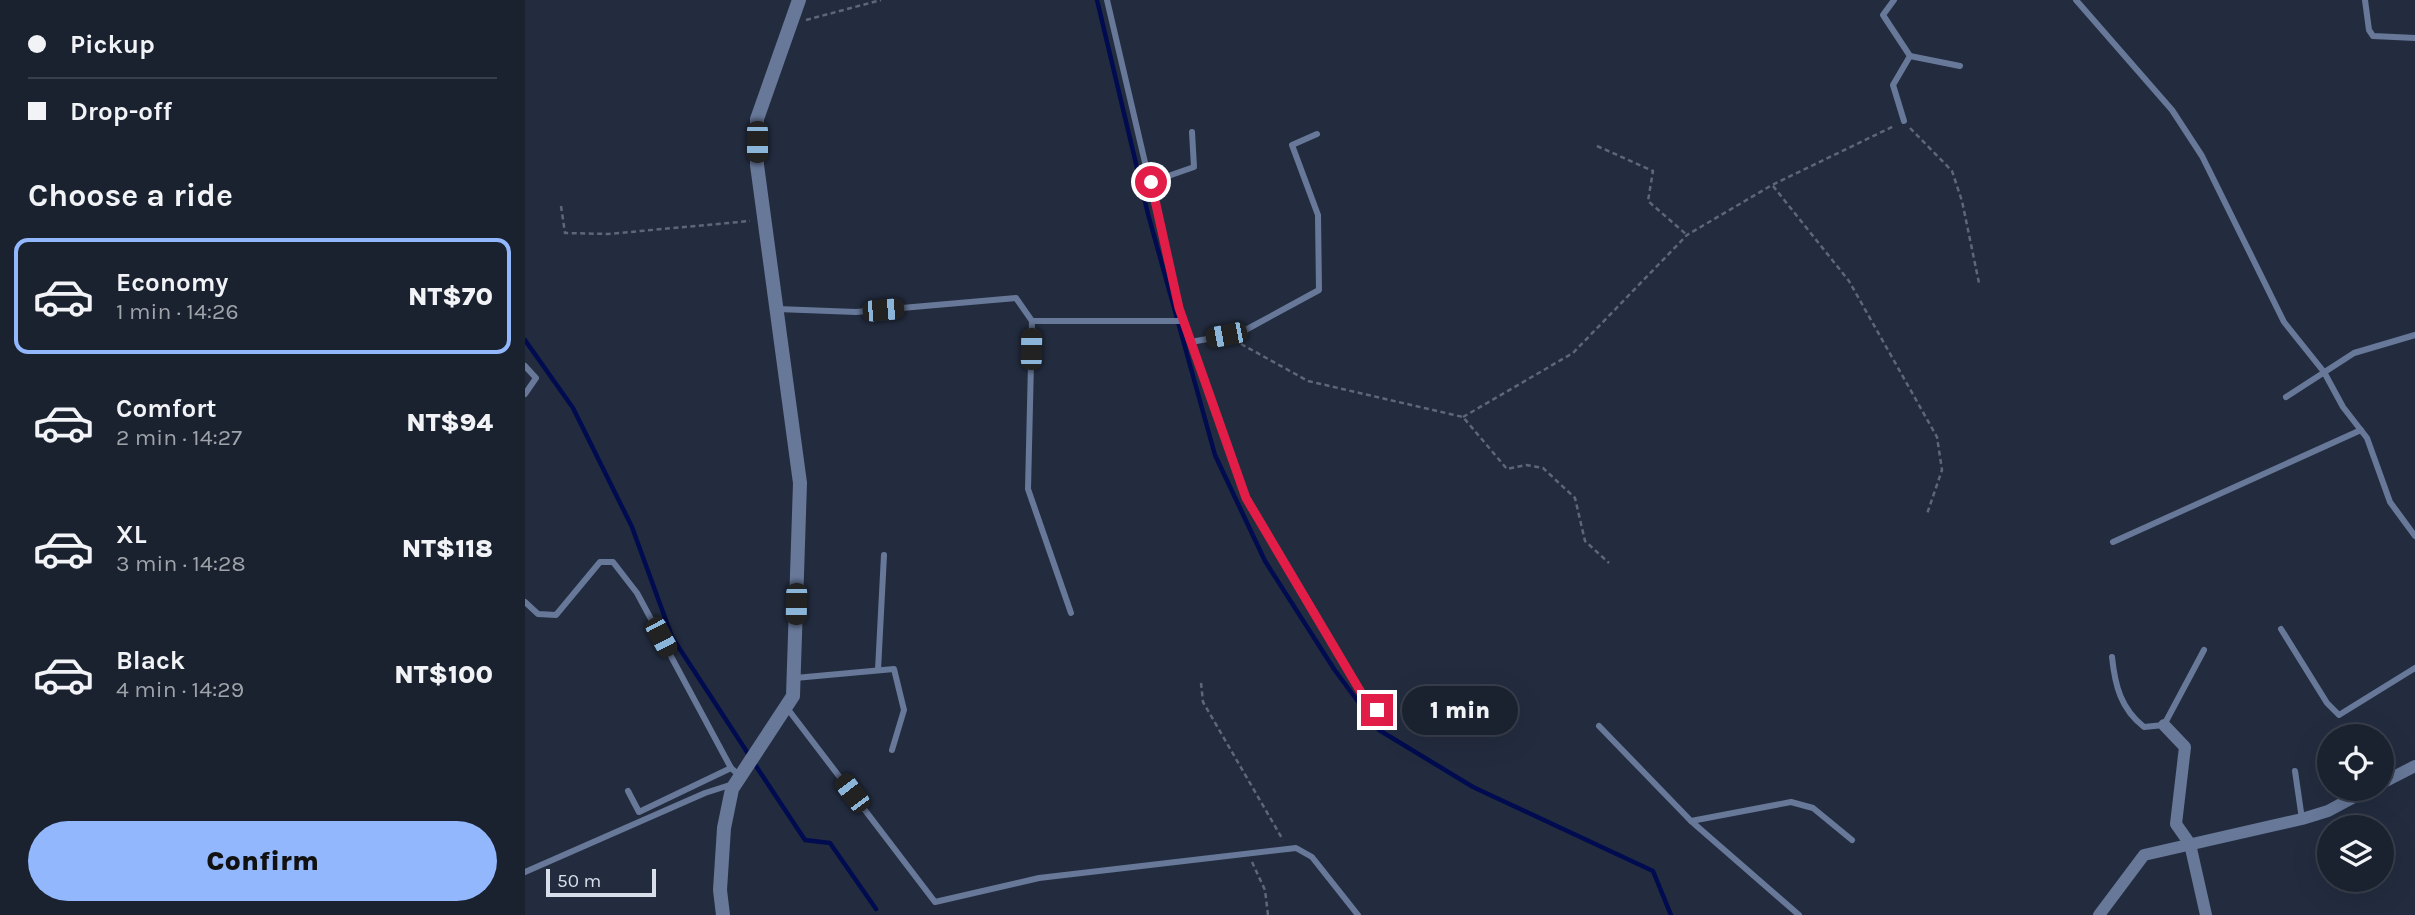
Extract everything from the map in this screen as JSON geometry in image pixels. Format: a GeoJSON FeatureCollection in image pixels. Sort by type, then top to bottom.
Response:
{"type":"FeatureCollection","features":[{"type":"Feature","properties":{"kind":"street"},"geometry":{"type":"LineString","coordinates":[[723,915],[720,890],[724,828],[740,770],[793,696],[800,482],[757,165],[757,119],[799,0]]}},
{"type":"Feature","properties":{"kind":"street"},"geometry":{"type":"LineString","coordinates":[[2164,725],[2185,747],[2176,824],[2190,844],[2206,915]]}},
{"type":"Feature","properties":{"kind":"street"},"geometry":{"type":"LineString","coordinates":[[2394,777],[2415,766]]}},
{"type":"Feature","properties":{"kind":"street"},"geometry":{"type":"LineString","coordinates":[[2099,915],[2144,855],[2302,819],[2328,811],[2347,801]]}},
{"type":"Feature","properties":{"kind":"lane"},"geometry":{"type":"LineString","coordinates":[[1107,0],[1184,321],[1246,498],[1362,694],[1393,727]]}},
{"type":"Feature","properties":{"kind":"lane"},"geometry":{"type":"LineString","coordinates":[[1894,0],[1883,15],[1910,56],[1960,66]]}},
{"type":"Feature","properties":{"kind":"lane"},"geometry":{"type":"LineString","coordinates":[[2076,0],[2172,110],[2231,209],[2254,264],[2284,322],[2324,372],[2367,438],[2390,502],[2415,536]]}},
{"type":"Feature","properties":{"kind":"lane"},"geometry":{"type":"LineString","coordinates":[[2365,0],[2369,30],[2374,36],[2415,38]]}},
{"type":"Feature","properties":{"kind":"lane"},"geometry":{"type":"LineString","coordinates":[[1904,121],[1893,85],[1910,56]]}},
{"type":"Feature","properties":{"kind":"lane"},"geometry":{"type":"LineString","coordinates":[[1151,182],[1194,167],[1192,132]]}},
{"type":"Feature","properties":{"kind":"lane"},"geometry":{"type":"LineString","coordinates":[[1191,342],[1240,333],[1319,290],[1318,215],[1292,145],[1317,134]]}},
{"type":"Feature","properties":{"kind":"lane"},"geometry":{"type":"LineString","coordinates":[[777,309],[856,312],[1016,298],[1032,321],[1028,489],[1071,613]]}},
{"type":"Feature","properties":{"kind":"lane"},"geometry":{"type":"LineString","coordinates":[[1032,321],[1184,321]]}},
{"type":"Feature","properties":{"kind":"lane"},"geometry":{"type":"LineString","coordinates":[[2286,397],[2363,349],[2415,335]]}},
{"type":"Feature","properties":{"kind":"lane"},"geometry":{"type":"LineString","coordinates":[[525,366],[536,378],[525,394]]}},
{"type":"Feature","properties":{"kind":"lane"},"geometry":{"type":"LineString","coordinates":[[2113,542],[2361,430]]}},
{"type":"Feature","properties":{"kind":"lane"},"geometry":{"type":"LineString","coordinates":[[878,670],[884,555]]}},
{"type":"Feature","properties":{"kind":"lane"},"geometry":{"type":"LineString","coordinates":[[525,602],[537,614],[556,615],[600,562],[613,562],[637,593],[740,770]]}},
{"type":"Feature","properties":{"kind":"lane"},"geometry":{"type":"LineString","coordinates":[[2281,629],[2327,703],[2339,715],[2415,668]]}},
{"type":"Feature","properties":{"kind":"lane"},"geometry":{"type":"LineString","coordinates":[[2112,657],[2115,686],[2130,716],[2144,727],[2164,725],[2204,650]]}},
{"type":"Feature","properties":{"kind":"lane"},"geometry":{"type":"LineString","coordinates":[[794,678],[894,668],[904,710],[892,750]]}},
{"type":"Feature","properties":{"kind":"lane"},"geometry":{"type":"LineString","coordinates":[[786,706],[935,902],[1039,878],[1296,848],[1312,857],[1358,915]]}},
{"type":"Feature","properties":{"kind":"lane"},"geometry":{"type":"LineString","coordinates":[[1599,726],[1691,821],[1799,915]]}},
{"type":"Feature","properties":{"kind":"lane"},"geometry":{"type":"LineString","coordinates":[[628,791],[639,812],[740,770]]}},
{"type":"Feature","properties":{"kind":"lane"},"geometry":{"type":"LineString","coordinates":[[525,872],[705,793],[740,770]]}},
{"type":"Feature","properties":{"kind":"lane"},"geometry":{"type":"LineString","coordinates":[[2295,771],[2302,819]]}},
{"type":"Feature","properties":{"kind":"lane"},"geometry":{"type":"LineString","coordinates":[[1691,821],[1791,802],[1813,808],[1852,840]]}},
{"type":"Feature","properties":{"kind":"path"},"geometry":{"type":"LineString","coordinates":[[790,26],[881,0]]}},
{"type":"Feature","properties":{"kind":"path"},"geometry":{"type":"LineString","coordinates":[[1463,417],[1573,353],[1688,235],[1772,185],[1904,121],[1952,171],[1962,201],[1979,283]]}},
{"type":"Feature","properties":{"kind":"path"},"geometry":{"type":"LineString","coordinates":[[1597,146],[1653,171],[1648,201],[1688,235]]}},
{"type":"Feature","properties":{"kind":"path"},"geometry":{"type":"LineString","coordinates":[[1772,185],[1849,281],[1937,437],[1943,470],[1927,514]]}},
{"type":"Feature","properties":{"kind":"path"},"geometry":{"type":"LineString","coordinates":[[561,206],[565,233],[608,234],[764,219]]}},
{"type":"Feature","properties":{"kind":"path"},"geometry":{"type":"LineString","coordinates":[[1226,335],[1308,382],[1463,417],[1507,469],[1526,465],[1543,468],[1575,498],[1585,541],[1609,563]]}},
{"type":"Feature","properties":{"kind":"path"},"geometry":{"type":"LineString","coordinates":[[1201,683],[1203,702],[1288,849]]}},
{"type":"Feature","properties":{"kind":"path"},"geometry":{"type":"LineString","coordinates":[[1248,853],[1265,890],[1268,915]]}},
{"type":"Feature","properties":{"kind":"waterway"},"geometry":{"type":"LineString","coordinates":[[1097,0],[1148,214],[1215,455],[1265,561],[1334,669],[1379,730],[1473,787],[1653,871],[1671,915]]}},
{"type":"Feature","properties":{"kind":"waterway"},"geometry":{"type":"LineString","coordinates":[[525,340],[573,408],[632,527],[672,637],[749,755]]}},
{"type":"Feature","properties":{"kind":"waterway"},"geometry":{"type":"LineString","coordinates":[[754,763],[805,840],[830,843],[876,909]]}},
{"type":"Feature","properties":{"kind":"route"},"geometry":{"type":"LineString","coordinates":[[1151,182],[1179,308],[1246,498],[1362,694],[1377,710]]}}]}
